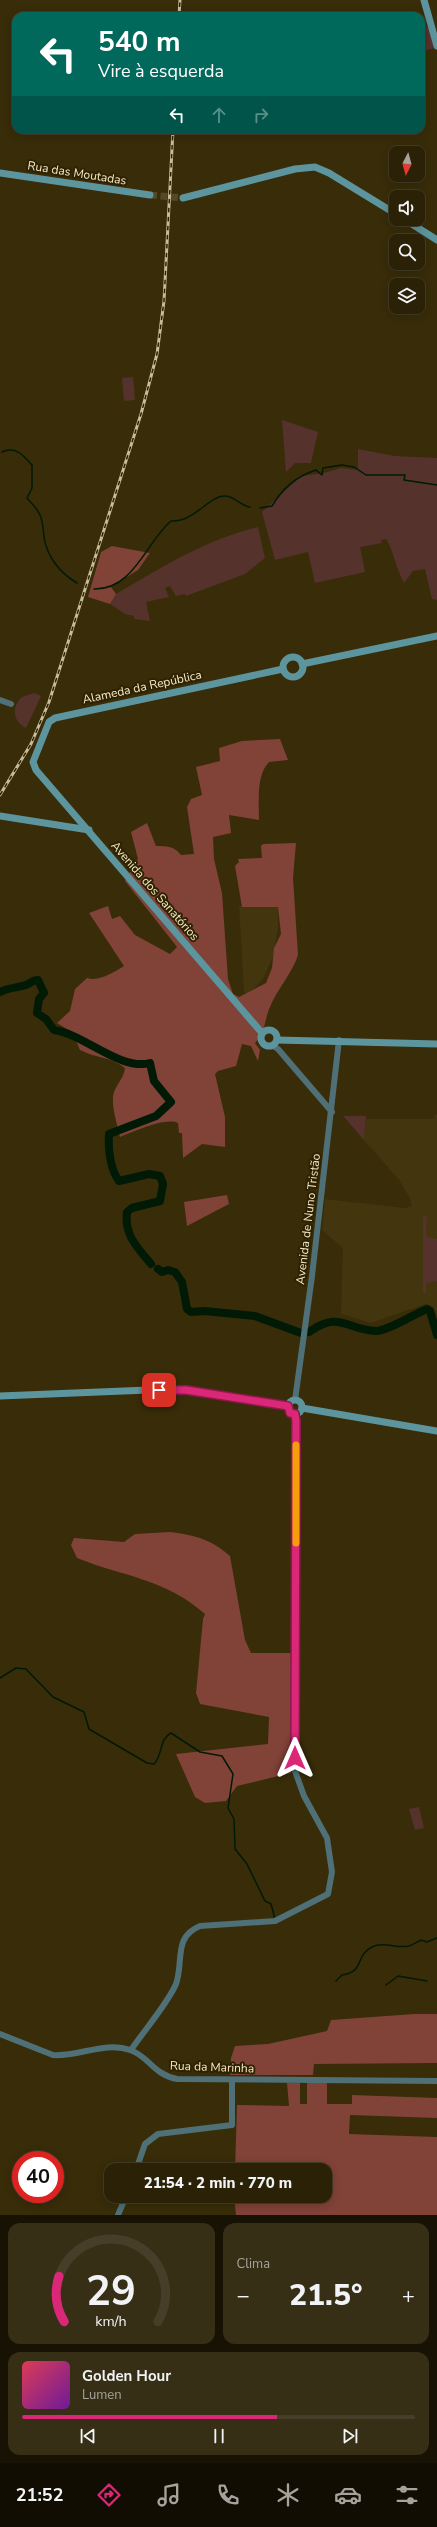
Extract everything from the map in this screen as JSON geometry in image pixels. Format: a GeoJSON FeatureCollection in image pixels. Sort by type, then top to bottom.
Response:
{"type":"FeatureCollection","features":[{"type":"Feature","properties":{"kind":"main road"},"geometry":{"type":"LineString","coordinates":[[424,0],[437,46]]}},
{"type":"Feature","properties":{"kind":"main road"},"geometry":{"type":"LineString","coordinates":[[183,198],[256,179],[315,167],[330,173],[389,210]]}},
{"type":"Feature","properties":{"kind":"main road","name":"Rua das Moutadas"},"geometry":{"type":"LineString","coordinates":[[0,173],[150,195]]}},
{"type":"Feature","properties":{"kind":"main road"},"geometry":{"type":"LineString","coordinates":[[415,226],[437,240]]}},
{"type":"Feature","properties":{"kind":"main road"},"geometry":{"type":"LineString","coordinates":[[302,664],[437,636]]}},
{"type":"Feature","properties":{"kind":"main road"},"geometry":{"type":"LineString","coordinates":[[290,657],[298,658],[302,664],[301,672],[295,676],[287,675],[283,669],[284,661],[290,657]]}},
{"type":"Feature","properties":{"kind":"main road","name":"Alameda da República"},"geometry":{"type":"LineString","coordinates":[[33,762],[33,756],[49,722],[55,718],[283,669]]}},
{"type":"Feature","properties":{"kind":"main road","name":"Avenida dos Sanatórios"},"geometry":{"type":"LineString","coordinates":[[33,762],[36,770],[262,1033]]}},
{"type":"Feature","properties":{"kind":"main road"},"geometry":{"type":"LineString","coordinates":[[71,828],[76,815]]}},
{"type":"Feature","properties":{"kind":"main road"},"geometry":{"type":"LineString","coordinates":[[0,816],[89,830]]}},
{"type":"Feature","properties":{"kind":"main road","name":"Avenida dos Sanatórios"},"geometry":{"type":"LineString","coordinates":[[272,1031],[276,1034],[275,1043],[263,1045],[260,1040],[262,1033],[272,1031]]}},
{"type":"Feature","properties":{"kind":"main road"},"geometry":{"type":"LineString","coordinates":[[275,1043],[339,1040],[437,1044]]}},
{"type":"Feature","properties":{"kind":"main road"},"geometry":{"type":"LineString","coordinates":[[0,1396],[173,1389],[288,1406],[295,1400],[301,1403],[302,1408]]}},
{"type":"Feature","properties":{"kind":"main road"},"geometry":{"type":"LineString","coordinates":[[288,1406],[290,1413],[295,1414],[299,1413],[302,1408]]}},
{"type":"Feature","properties":{"kind":"main road"},"geometry":{"type":"LineString","coordinates":[[302,1408],[437,1431]]}},
{"type":"Feature","properties":{"kind":"street"},"geometry":{"type":"LineString","coordinates":[[0,700],[11,704]]}},
{"type":"Feature","properties":{"kind":"street","name":"Avenida de Nuno Tristão"},"geometry":{"type":"LineString","coordinates":[[295,1400],[332,1112],[339,1040]]}},
{"type":"Feature","properties":{"kind":"street","name":"Avenida dos Sanatórios"},"geometry":{"type":"LineString","coordinates":[[275,1043],[278,1049],[332,1112]]}},
{"type":"Feature","properties":{"kind":"street"},"geometry":{"type":"LineString","coordinates":[[0,2034],[53,2055],[106,2048],[131,2050],[173,1989],[184,1937],[192,1929],[200,1926],[275,1921],[328,1894],[332,1872],[327,1838],[298,1783],[295,1771],[295,1414]]}},
{"type":"Feature","properties":{"kind":"street","name":"Rua da Marinha"},"geometry":{"type":"LineString","coordinates":[[131,2050],[161,2075],[169,2077],[232,2080],[437,2081]]}},
{"type":"Feature","properties":{"kind":"street"},"geometry":{"type":"LineString","coordinates":[[138,2163],[145,2144],[158,2134],[232,2125],[232,2080]]}},
{"type":"Feature","properties":{"kind":"street"},"geometry":{"type":"LineString","coordinates":[[118,2215],[123,2203]]}},
{"type":"Feature","properties":{"kind":"shaded area"},"geometry":{"type":"Polygon","coordinates":[[[425,28],[429,28],[434,48],[425,51],[425,28]]]}},
{"type":"Feature","properties":{"kind":"shaded area"},"geometry":{"type":"Polygon","coordinates":[[[133,377],[135,400],[124,401],[122,378],[133,377]]]}},
{"type":"Feature","properties":{"kind":"shaded area"},"geometry":{"type":"Polygon","coordinates":[[[282,420],[318,432],[311,463],[295,463],[286,472],[282,420]]]}},
{"type":"Feature","properties":{"kind":"shaded area"},"geometry":{"type":"Polygon","coordinates":[[[358,449],[395,456],[437,458],[437,600],[432,599],[425,569],[413,571],[404,583],[386,539],[381,540],[382,543],[360,547],[365,572],[315,583],[308,552],[275,560],[262,512],[301,476],[324,473],[341,468],[358,470],[358,449]]]}},
{"type":"Feature","properties":{"kind":"shaded area"},"geometry":{"type":"Polygon","coordinates":[[[258,527],[265,558],[245,574],[186,596],[185,594],[176,596],[170,586],[165,588],[169,597],[146,602],[150,621],[134,619],[134,616],[125,614],[110,604],[116,594],[185,555],[203,546],[239,532],[258,527]]]}},
{"type":"Feature","properties":{"kind":"shaded area"},"geometry":{"type":"Polygon","coordinates":[[[112,546],[150,553],[138,570],[111,587],[116,594],[110,604],[88,597],[101,552],[112,546]]]}},
{"type":"Feature","properties":{"kind":"shaded area"},"geometry":{"type":"Polygon","coordinates":[[[34,693],[41,696],[26,728],[18,722],[16,718],[16,705],[22,697],[34,693]]]}},
{"type":"Feature","properties":{"kind":"shaded area"},"geometry":{"type":"Polygon","coordinates":[[[280,739],[288,760],[269,762],[262,774],[259,790],[259,820],[229,815],[231,833],[213,837],[214,859],[222,893],[228,979],[233,994],[239,997],[266,983],[272,968],[274,948],[281,934],[278,907],[242,907],[235,866],[239,862],[238,859],[262,858],[261,846],[263,844],[296,843],[293,878],[298,955],[292,969],[273,1000],[263,1031],[255,1043],[260,1050],[258,1061],[251,1046],[242,1044],[236,1066],[218,1071],[215,1074],[225,1117],[225,1147],[202,1144],[183,1158],[182,1133],[179,1133],[178,1123],[157,1123],[120,1137],[114,1111],[113,1096],[125,1068],[115,1062],[80,1050],[72,1032],[57,1023],[70,1011],[75,989],[87,978],[101,978],[124,966],[89,913],[108,906],[112,919],[120,916],[135,935],[170,954],[177,947],[125,881],[131,870],[129,868],[138,859],[131,832],[147,823],[156,846],[170,847],[181,855],[194,854],[187,807],[191,799],[202,795],[196,767],[220,761],[219,748],[242,741],[280,739]]]}},
{"type":"Feature","properties":{"kind":"shaded area"},"geometry":{"type":"Polygon","coordinates":[[[278,903],[278,927],[273,957],[263,979],[247,995],[244,991],[239,906],[278,903]]]}},
{"type":"Feature","properties":{"kind":"shaded area"},"geometry":{"type":"Polygon","coordinates":[[[435,1115],[437,1115],[437,1315],[434,1307],[426,1304],[371,1323],[341,1314],[343,1248],[322,1230],[325,1199],[405,1208],[412,1206],[410,1198],[400,1181],[364,1140],[366,1119],[435,1119],[435,1115]]]}},
{"type":"Feature","properties":{"kind":"shaded area"},"geometry":{"type":"Polygon","coordinates":[[[366,1116],[364,1140],[344,1117],[366,1116]]]}},
{"type":"Feature","properties":{"kind":"shaded area"},"geometry":{"type":"Polygon","coordinates":[[[227,1195],[229,1204],[187,1226],[184,1202],[227,1195]]]}},
{"type":"Feature","properties":{"kind":"shaded area"},"geometry":{"type":"Polygon","coordinates":[[[423,1216],[427,1217],[426,1236],[437,1239],[437,1281],[426,1283],[426,1293],[423,1293],[423,1216]]]}},
{"type":"Feature","properties":{"kind":"shaded area"},"geometry":{"type":"Polygon","coordinates":[[[170,1532],[202,1539],[223,1550],[230,1556],[245,1640],[251,1653],[291,1653],[293,1709],[291,1773],[237,1786],[226,1801],[205,1803],[195,1797],[176,1754],[268,1744],[269,1717],[200,1704],[196,1693],[203,1619],[205,1614],[190,1602],[159,1585],[77,1558],[71,1545],[74,1538],[124,1542],[135,1534],[170,1532]]]}},
{"type":"Feature","properties":{"kind":"shaded area"},"geometry":{"type":"Polygon","coordinates":[[[419,1807],[424,1828],[415,1830],[409,1809],[419,1807]]]}},
{"type":"Feature","properties":{"kind":"shaded area"},"geometry":{"type":"Polygon","coordinates":[[[414,2014],[437,2014],[437,2063],[314,2064],[313,2075],[230,2075],[231,2058],[235,2046],[268,2044],[327,2031],[331,2020],[414,2014]]]}},
{"type":"Feature","properties":{"kind":"shaded area"},"geometry":{"type":"Polygon","coordinates":[[[287,2083],[300,2083],[300,2104],[307,2104],[307,2083],[327,2083],[327,2104],[352,2104],[352,2095],[437,2098],[437,2118],[350,2115],[349,2134],[437,2137],[437,2215],[236,2215],[235,2203],[332,2203],[332,2163],[235,2163],[237,2105],[289,2106],[287,2083]]]}},
{"type":"Feature","properties":{"kind":"waterway"},"geometry":{"type":"LineString","coordinates":[[2,452],[7,450],[19,452],[32,465],[32,488],[27,498],[40,516],[43,524],[44,537],[51,558],[65,574],[77,583]]}},
{"type":"Feature","properties":{"kind":"waterway"},"geometry":{"type":"LineString","coordinates":[[260,508],[272,506],[285,489],[302,476],[316,470],[322,475],[323,468],[342,465],[354,467],[366,475],[405,475],[404,480],[437,485]]}},
{"type":"Feature","properties":{"kind":"waterway"},"geometry":{"type":"LineString","coordinates":[[94,589],[108,587],[119,582],[138,563],[162,530],[171,521],[187,518],[219,497],[229,496],[243,505],[250,507]]}},
{"type":"Feature","properties":{"kind":"waterway"},"geometry":{"type":"LineString","coordinates":[[0,992],[38,980],[44,993],[39,999],[37,1013],[46,1019],[54,1030],[66,1033],[127,1062],[138,1064],[150,1063],[154,1081],[171,1102],[156,1116],[109,1134],[109,1152],[114,1171],[119,1181],[149,1174],[160,1176],[163,1184],[160,1201],[132,1208],[127,1212],[130,1234],[136,1246],[151,1264]]}},
{"type":"Feature","properties":{"kind":"waterway"},"geometry":{"type":"LineString","coordinates":[[158,1269],[162,1272],[168,1270],[175,1272],[182,1282],[187,1309],[191,1312],[205,1311],[255,1316],[301,1333]]}},
{"type":"Feature","properties":{"kind":"waterway"},"geometry":{"type":"LineString","coordinates":[[309,1332],[328,1322],[343,1323],[357,1328],[376,1331],[394,1325],[427,1309],[430,1311],[437,1335]]}},
{"type":"Feature","properties":{"kind":"waterway"},"geometry":{"type":"LineString","coordinates":[[0,1678],[16,1668],[26,1669],[53,1697],[84,1712],[89,1729],[147,1763],[154,1764],[159,1756],[165,1739],[171,1733],[200,1752],[222,1756],[233,1774],[228,1808],[234,1819],[235,1849],[247,1864],[265,1901],[271,1904],[275,1919]]}},
{"type":"Feature","properties":{"kind":"waterway"},"geometry":{"type":"LineString","coordinates":[[336,1981],[342,1975],[354,1970],[363,1954],[372,1947],[377,1945],[404,1947],[410,1946],[421,1940],[427,1942],[437,1938]]}},
{"type":"Feature","properties":{"kind":"waterway"},"geometry":{"type":"LineString","coordinates":[[386,1985],[398,1976],[427,1981]]}},
{"type":"Feature","properties":{"kind":"tunnel"},"geometry":{"type":"LineString","coordinates":[[150,195],[183,198]]}},
{"type":"Feature","properties":{"kind":"railway"},"geometry":{"type":"LineString","coordinates":[[179,12],[180,0]]}},
{"type":"Feature","properties":{"kind":"railway"},"geometry":{"type":"LineString","coordinates":[[0,795],[31,744],[49,702],[141,414],[157,354],[164,301],[173,134]]}},
{"type":"Feature","properties":{"kind":"slow traffic"},"geometry":{"type":"LineString","coordinates":[[296,1445],[296,1543]]}},
{"type":"Feature","properties":{"kind":"route"},"geometry":{"type":"LineString","coordinates":[[159,1390],[186,1390],[288,1406],[288,1411],[295,1414],[295,1758]]}}]}
